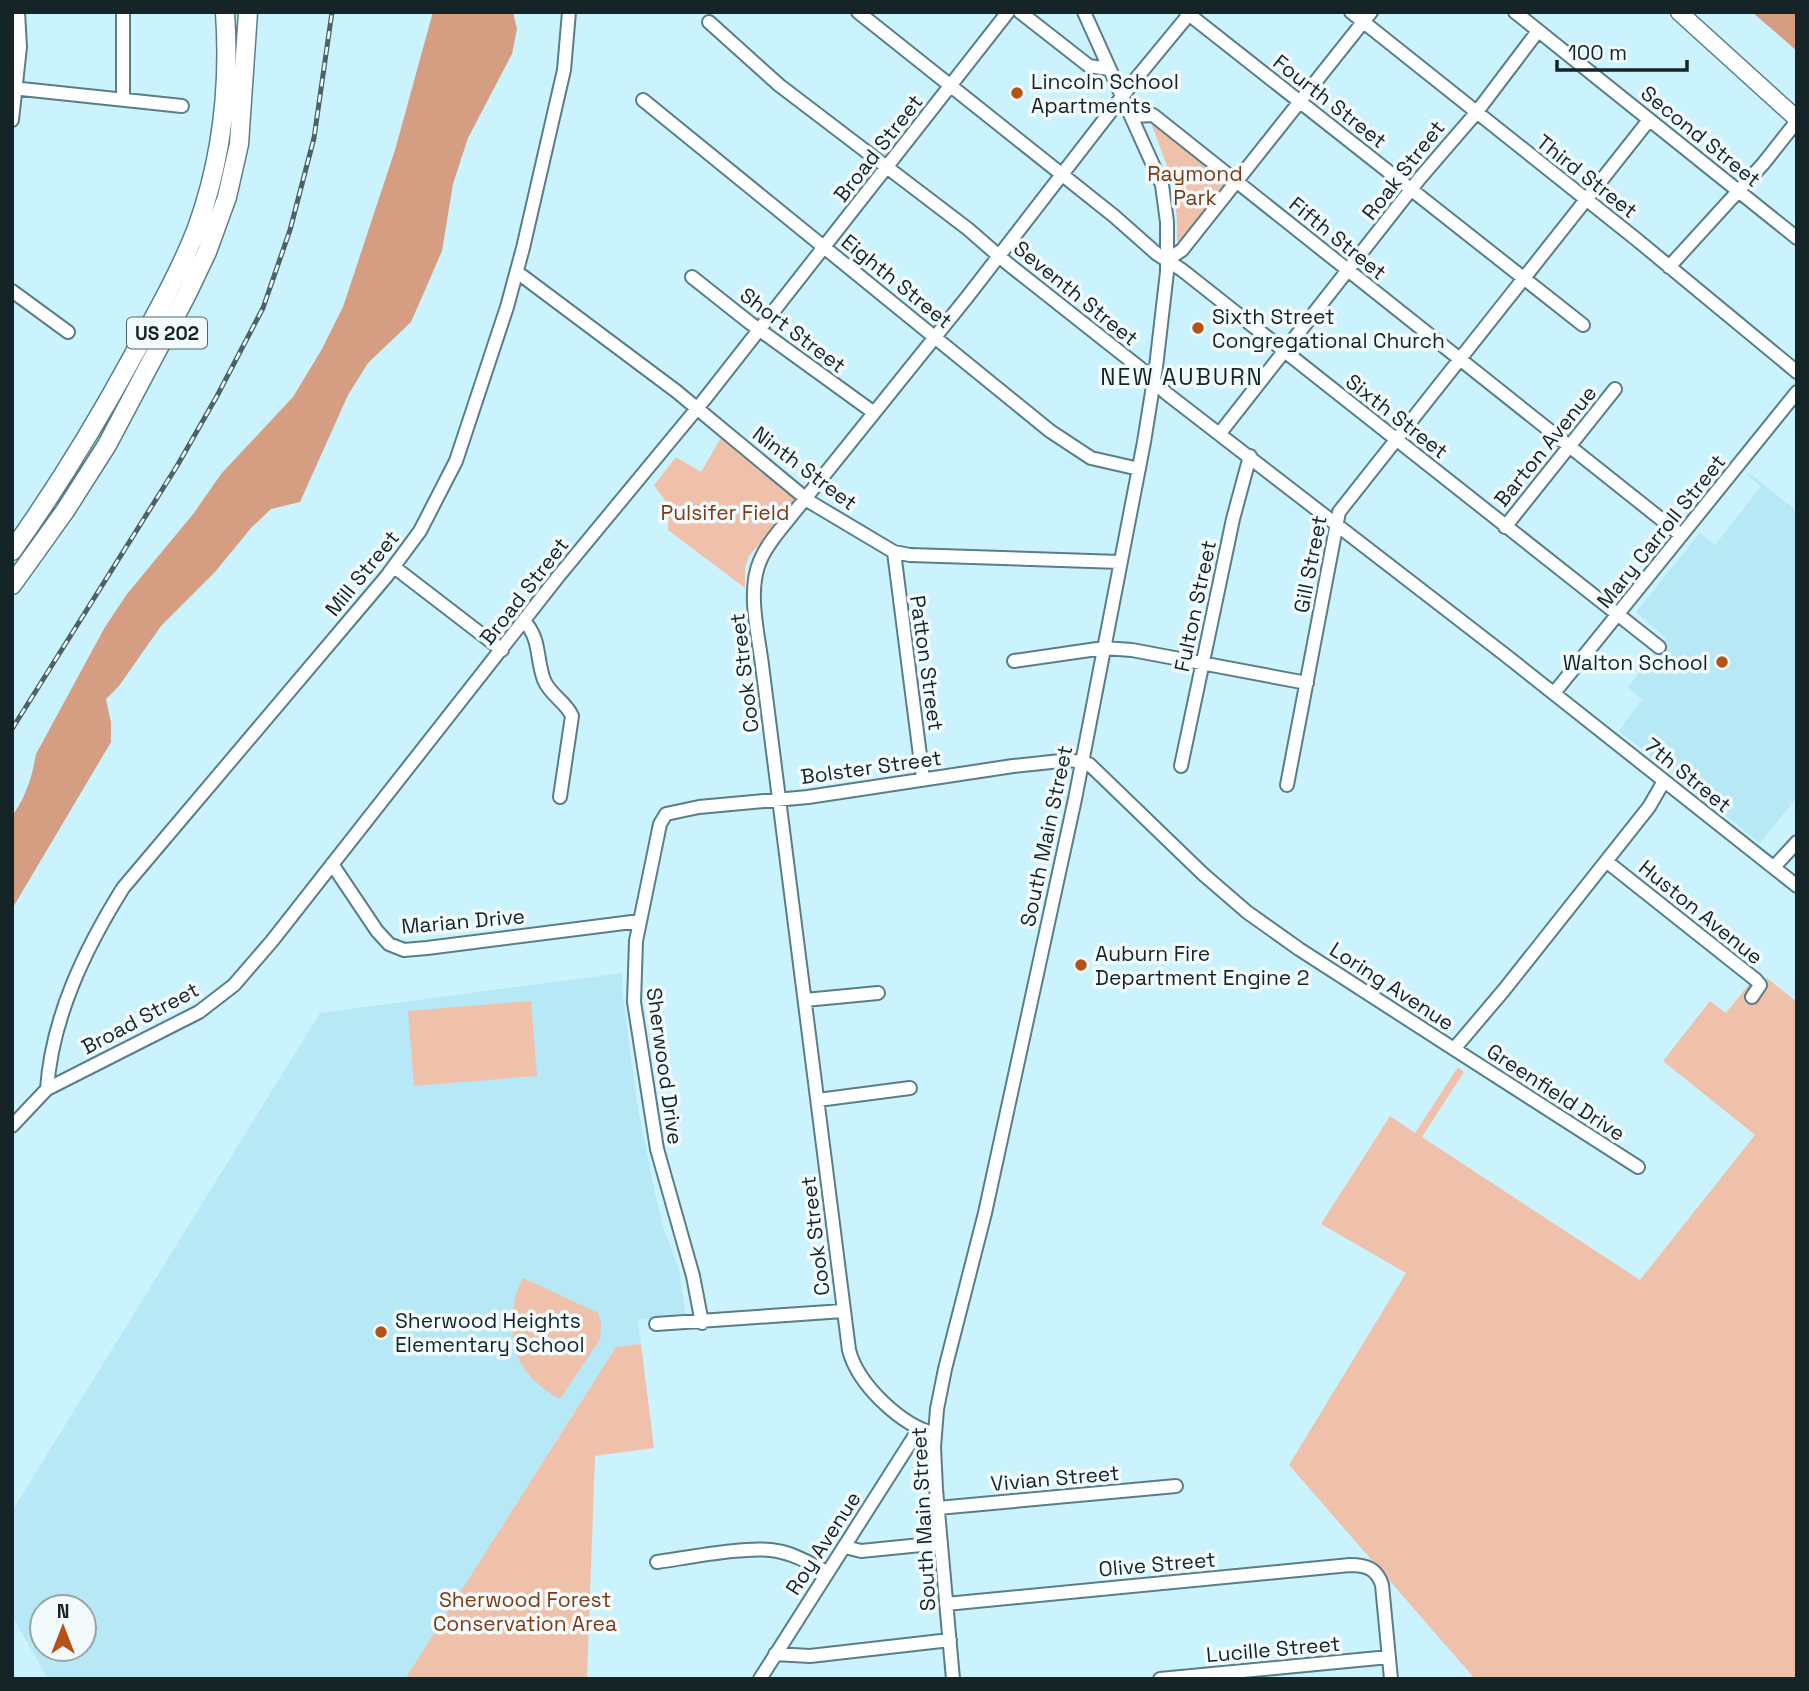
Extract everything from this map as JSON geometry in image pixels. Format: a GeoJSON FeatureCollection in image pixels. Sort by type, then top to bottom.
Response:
{"type":"FeatureCollection","features":[{"type":"Feature","properties":{"kind":"highway","name":"US 202"},"geometry":{"type":"LineString","coordinates":[[12,551],[66,475],[97,422],[166,296],[197,229],[214,171],[222,121],[226,72],[225,12]]}},
{"type":"Feature","properties":{"kind":"highway","name":"US 202"},"geometry":{"type":"LineString","coordinates":[[12,585],[65,511],[107,445],[208,252],[227,198],[236,157],[248,12]]}},
{"type":"Feature","properties":{"kind":"main road"},"geometry":{"type":"LineString","coordinates":[[1679,12],[1797,120]]}},
{"type":"Feature","properties":{"kind":"street"},"geometry":{"type":"LineString","coordinates":[[12,120],[20,47],[18,12]]}},
{"type":"Feature","properties":{"kind":"street"},"geometry":{"type":"LineString","coordinates":[[123,12],[124,100]]}},
{"type":"Feature","properties":{"kind":"street","name":"Mill Street"},"geometry":{"type":"LineString","coordinates":[[47,1089],[51,1054],[69,995],[96,933],[123,888],[394,567],[434,508],[456,461],[517,272],[564,70],[569,12]]}},
{"type":"Feature","properties":{"kind":"street","name":"Sixth Street"},"geometry":{"type":"LineString","coordinates":[[858,12],[1167,260],[1659,647]]}},
{"type":"Feature","properties":{"kind":"street","name":"Broad Street"},"geometry":{"type":"LineString","coordinates":[[12,1126],[47,1089],[199,1012],[224,994],[272,941],[524,621],[824,248],[1008,12]]}},
{"type":"Feature","properties":{"kind":"street"},"geometry":{"type":"LineString","coordinates":[[1020,12],[1089,66],[1110,69]]}},
{"type":"Feature","properties":{"kind":"street","name":"South Main Street"},"geometry":{"type":"LineString","coordinates":[[953,1679],[938,1508],[935,1434],[945,1369],[985,1213],[1082,761],[1139,469],[1165,294],[1167,212],[1162,185],[1084,12]]}},
{"type":"Feature","properties":{"kind":"street","name":"Third Street"},"geometry":{"type":"LineString","coordinates":[[1351,12],[1367,17],[1476,113],[1586,199],[1797,372]]}},
{"type":"Feature","properties":{"kind":"street","name":"Second Street"},"geometry":{"type":"LineString","coordinates":[[1515,12],[1797,238]]}},
{"type":"Feature","properties":{"kind":"street","name":"Cook Street"},"geometry":{"type":"LineString","coordinates":[[935,1434],[919,1429],[877,1396],[858,1374],[849,1350],[757,619],[755,576],[764,552],[805,498],[1188,13]]}},
{"type":"Feature","properties":{"kind":"street","name":"Fourth Street"},"geometry":{"type":"LineString","coordinates":[[1188,13],[1583,325]]}},
{"type":"Feature","properties":{"kind":"street"},"geometry":{"type":"LineString","coordinates":[[1167,260],[1182,250],[1367,17]]}},
{"type":"Feature","properties":{"kind":"street","name":"Seventh Street"},"geometry":{"type":"LineString","coordinates":[[709,22],[779,85],[888,166],[1154,380],[1166,393],[1251,456],[1554,693]]}},
{"type":"Feature","properties":{"kind":"street","name":"Roak Street"},"geometry":{"type":"LineString","coordinates":[[1220,433],[1446,146],[1476,113],[1538,31]]}},
{"type":"Feature","properties":{"kind":"street"},"geometry":{"type":"LineString","coordinates":[[14,88],[182,106]]}},
{"type":"Feature","properties":{"kind":"street","name":"Eighth Street"},"geometry":{"type":"LineString","coordinates":[[643,100],[982,377],[1079,452],[1099,461],[1139,469]]}},
{"type":"Feature","properties":{"kind":"street","name":"Fifth Street"},"geometry":{"type":"LineString","coordinates":[[1132,116],[1153,115],[1681,535]]}},
{"type":"Feature","properties":{"kind":"street","name":"Gill Street"},"geometry":{"type":"LineString","coordinates":[[1287,785],[1336,517],[1649,120]]}},
{"type":"Feature","properties":{"kind":"street"},"geometry":{"type":"LineString","coordinates":[[1669,267],[1763,164],[1797,120]]}},
{"type":"Feature","properties":{"kind":"street","name":"Ninth Street"},"geometry":{"type":"LineString","coordinates":[[517,272],[697,408],[805,498],[894,552],[910,555],[1120,562]]}},
{"type":"Feature","properties":{"kind":"street","name":"Short Street"},"geometry":{"type":"LineString","coordinates":[[692,277],[873,412]]}},
{"type":"Feature","properties":{"kind":"street"},"geometry":{"type":"LineString","coordinates":[[12,291],[68,332]]}},
{"type":"Feature","properties":{"kind":"street","name":"Barton Avenue"},"geometry":{"type":"LineString","coordinates":[[1505,527],[1615,389]]}},
{"type":"Feature","properties":{"kind":"street","name":"Mary Carroll Street"},"geometry":{"type":"LineString","coordinates":[[1554,693],[1797,392]]}},
{"type":"Feature","properties":{"kind":"street","name":"Fulton Street"},"geometry":{"type":"LineString","coordinates":[[1181,766],[1233,519],[1251,456]]}},
{"type":"Feature","properties":{"kind":"street","name":"Patton Street"},"geometry":{"type":"LineString","coordinates":[[894,552],[923,779]]}},
{"type":"Feature","properties":{"kind":"street"},"geometry":{"type":"LineString","coordinates":[[394,567],[502,650]]}},
{"type":"Feature","properties":{"kind":"street"},"geometry":{"type":"LineString","coordinates":[[524,621],[536,638],[540,666],[547,687],[569,709],[572,716],[560,797]]}},
{"type":"Feature","properties":{"kind":"street"},"geometry":{"type":"LineString","coordinates":[[1014,662],[1104,648],[1132,650],[1307,683]]}},
{"type":"Feature","properties":{"kind":"street","name":"7th Street"},"geometry":{"type":"LineString","coordinates":[[1554,693],[1797,886]]}},
{"type":"Feature","properties":{"kind":"street","name":"Bolster Street"},"geometry":{"type":"LineString","coordinates":[[666,814],[699,807],[779,799],[1013,766],[1082,761]]}},
{"type":"Feature","properties":{"kind":"street","name":"Loring Avenue"},"geometry":{"type":"LineString","coordinates":[[1082,761],[1089,764],[1247,912],[1299,949],[1454,1049],[1649,807],[1664,781]]}},
{"type":"Feature","properties":{"kind":"street","name":"Sherwood Drive"},"geometry":{"type":"LineString","coordinates":[[666,814],[660,824],[640,921],[633,983],[657,1149],[693,1276],[702,1322]]}},
{"type":"Feature","properties":{"kind":"street"},"geometry":{"type":"LineString","coordinates":[[1774,867],[1797,842]]}},
{"type":"Feature","properties":{"kind":"street","name":"Huston Avenue"},"geometry":{"type":"LineString","coordinates":[[1606,861],[1756,980],[1760,985],[1752,997]]}},
{"type":"Feature","properties":{"kind":"street","name":"Marian Drive"},"geometry":{"type":"LineString","coordinates":[[332,864],[383,939],[399,949],[427,948],[640,921]]}},
{"type":"Feature","properties":{"kind":"street"},"geometry":{"type":"LineString","coordinates":[[805,1000],[878,993]]}},
{"type":"Feature","properties":{"kind":"street","name":"Greenfield Drive"},"geometry":{"type":"LineString","coordinates":[[1454,1049],[1638,1167]]}},
{"type":"Feature","properties":{"kind":"street"},"geometry":{"type":"LineString","coordinates":[[818,1100],[910,1088]]}},
{"type":"Feature","properties":{"kind":"street"},"geometry":{"type":"LineString","coordinates":[[656,1324],[843,1311]]}},
{"type":"Feature","properties":{"kind":"street","name":"Roy Avenue"},"geometry":{"type":"LineString","coordinates":[[760,1679],[919,1429]]}},
{"type":"Feature","properties":{"kind":"street","name":"Vivian Street"},"geometry":{"type":"LineString","coordinates":[[938,1508],[1176,1486]]}},
{"type":"Feature","properties":{"kind":"street"},"geometry":{"type":"LineString","coordinates":[[845,1546],[861,1551],[941,1543]]}},
{"type":"Feature","properties":{"kind":"street"},"geometry":{"type":"LineString","coordinates":[[657,1562],[751,1550],[774,1550],[792,1555],[827,1572]]}},
{"type":"Feature","properties":{"kind":"street","name":"Olive Street"},"geometry":{"type":"LineString","coordinates":[[946,1604],[1350,1565],[1371,1569],[1382,1585],[1389,1657]]}},
{"type":"Feature","properties":{"kind":"street"},"geometry":{"type":"LineString","coordinates":[[775,1654],[810,1656],[950,1640]]}},
{"type":"Feature","properties":{"kind":"street"},"geometry":{"type":"LineString","coordinates":[[1389,1657],[1391,1679]]}},
{"type":"Feature","properties":{"kind":"street","name":"Lucille Street"},"geometry":{"type":"LineString","coordinates":[[1160,1679],[1389,1657]]}},
{"type":"Feature","properties":{"kind":"shaded area"},"geometry":{"type":"Polygon","coordinates":[[[433,12],[513,12],[517,29],[512,54],[468,138],[453,184],[442,251],[411,322],[368,363],[348,395],[300,502],[271,509],[251,528],[215,572],[161,626],[119,686],[106,699],[111,723],[111,742],[12,909],[12,816],[28,786],[36,754],[105,627],[127,594],[194,513],[221,474],[293,397],[322,349],[343,307],[395,150],[433,12]]]}},
{"type":"Feature","properties":{"kind":"shaded area"},"geometry":{"type":"Polygon","coordinates":[[[1752,12],[1797,12],[1797,51],[1752,12]]]}},
{"type":"Feature","properties":{"kind":"shaded area","name":"Walton School"},"geometry":{"type":"Polygon","coordinates":[[[1749,473],[1797,511],[1797,797],[1760,843],[1619,731],[1642,699],[1628,687],[1666,638],[1636,612],[1700,533],[1715,545],[1761,486],[1747,475],[1749,473]]]}},
{"type":"Feature","properties":{"kind":"shaded area","name":"Sherwood Heights Elementary School"},"geometry":{"type":"Polygon","coordinates":[[[622,973],[638,1109],[664,1230],[679,1269],[686,1316],[638,1320],[641,1344],[616,1347],[405,1679],[48,1679],[39,1663],[98,1663],[98,1593],[28,1593],[28,1644],[12,1616],[12,1511],[320,1013],[622,973]]]}},
{"type":"Feature","properties":{"kind":"green space","name":"Raymond Park"},"geometry":{"type":"Polygon","coordinates":[[[1151,123],[1229,181],[1180,243],[1177,240],[1172,179],[1151,123]]]}},
{"type":"Feature","properties":{"kind":"green space","name":"Pulsifer Field"},"geometry":{"type":"Polygon","coordinates":[[[722,436],[794,494],[796,502],[749,556],[745,567],[745,588],[668,530],[669,506],[654,485],[676,457],[701,472],[722,436]]]}},
{"type":"Feature","properties":{"kind":"green space"},"geometry":{"type":"Polygon","coordinates":[[[1767,978],[1797,1002],[1797,1679],[1475,1679],[1289,1465],[1406,1273],[1321,1224],[1390,1116],[1415,1133],[1458,1067],[1464,1072],[1422,1137],[1640,1280],[1755,1135],[1663,1061],[1710,1001],[1726,1013],[1749,984],[1757,990],[1767,978]]]}},
{"type":"Feature","properties":{"kind":"green space"},"geometry":{"type":"Polygon","coordinates":[[[531,1001],[537,1076],[414,1086],[408,1011],[531,1001]]]}},
{"type":"Feature","properties":{"kind":"green space"},"geometry":{"type":"Polygon","coordinates":[[[523,1278],[598,1313],[601,1322],[600,1339],[560,1399],[529,1375],[513,1342],[513,1315],[523,1278]]]}},
{"type":"Feature","properties":{"kind":"green space","name":"Sherwood Forest Conservation Area"},"geometry":{"type":"Polygon","coordinates":[[[641,1344],[654,1448],[595,1456],[587,1679],[405,1679],[616,1347],[641,1344]]]}},
{"type":"Feature","properties":{"kind":"railway"},"geometry":{"type":"LineString","coordinates":[[12,729],[177,466],[263,308],[290,230],[314,138],[332,12]]}},
{"type":"Feature","properties":{"kind":"place","name":"Lincoln School Apartments"},"geometry":{"type":"Point","coordinates":[1017,93]}},
{"type":"Feature","properties":{"kind":"place","name":"Sixth Street Congregational Church"},"geometry":{"type":"Point","coordinates":[1198,328]}},
{"type":"Feature","properties":{"kind":"place","name":"Walton School"},"geometry":{"type":"Point","coordinates":[1722,662]}},
{"type":"Feature","properties":{"kind":"place","name":"Auburn Fire Department Engine 2"},"geometry":{"type":"Point","coordinates":[1081,965]}},
{"type":"Feature","properties":{"kind":"place","name":"Sherwood Heights Elementary School"},"geometry":{"type":"Point","coordinates":[381,1332]}},
{"type":"Feature","properties":{"kind":"district","name":"NEW AUBURN"},"geometry":{"type":"Point","coordinates":[1182,377]}}]}
